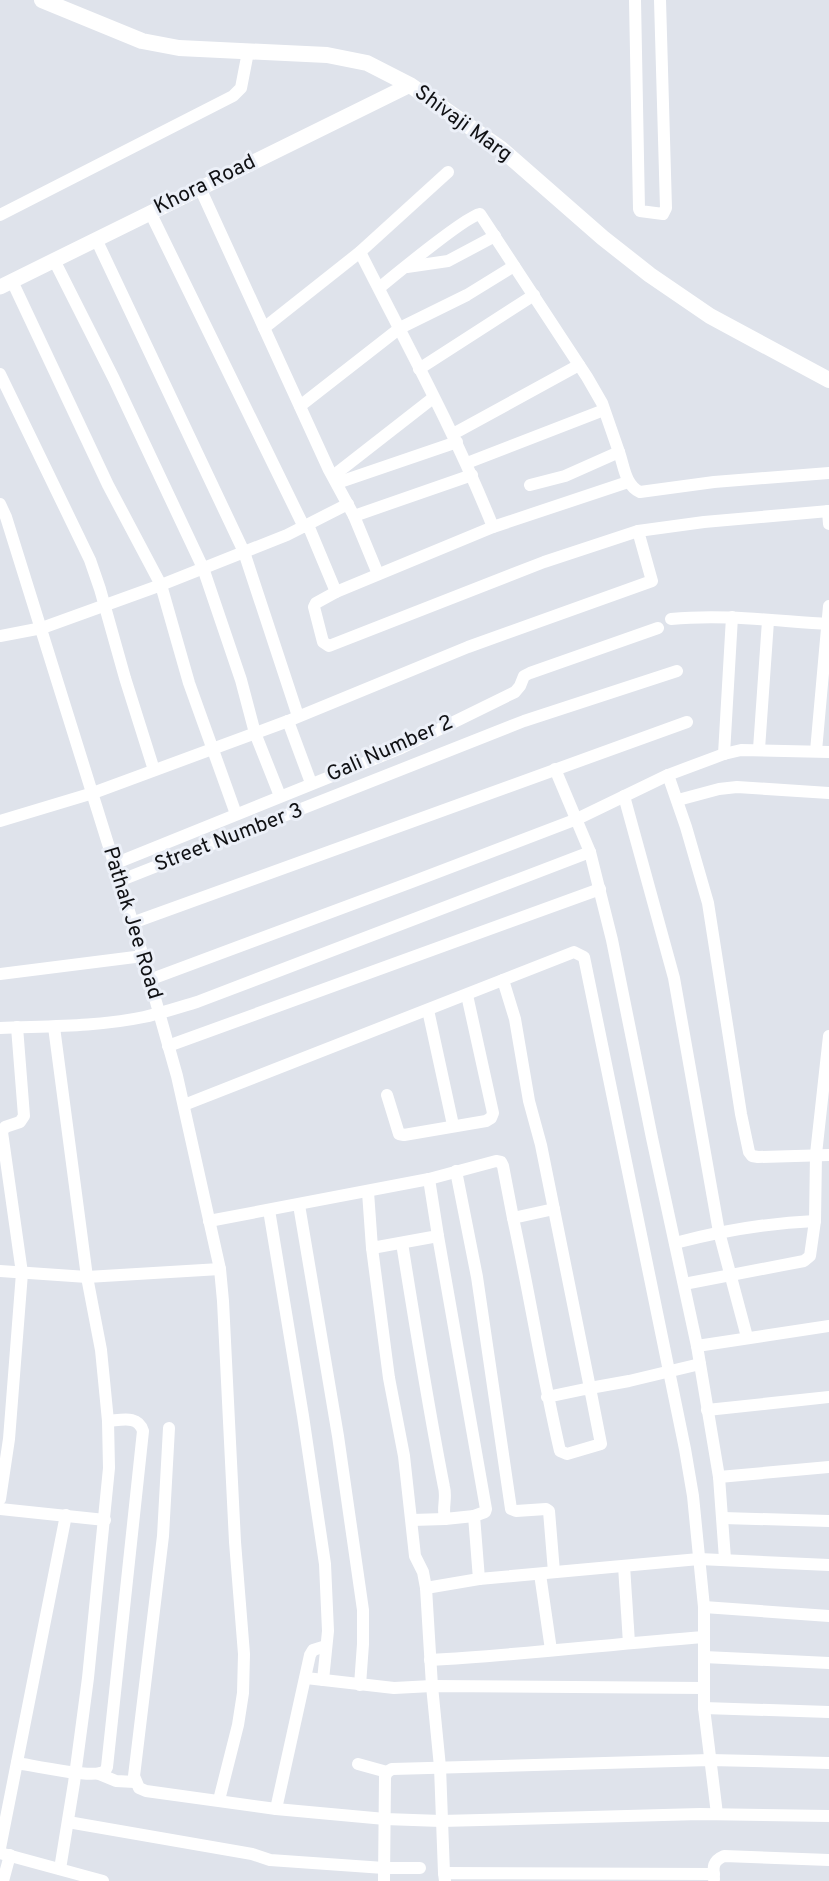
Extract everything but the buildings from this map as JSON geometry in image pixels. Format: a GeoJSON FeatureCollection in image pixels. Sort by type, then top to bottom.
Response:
{"type":"FeatureCollection","features":[{"type":"Feature","properties":{"kind":"main road","name":"Shivaji Marg"},"geometry":{"type":"LineString","coordinates":[[42,0],[142,40],[179,48],[327,55],[368,63],[410,84],[500,148],[603,238],[650,275],[710,316],[829,380]]}},
{"type":"Feature","properties":{"kind":"street"},"geometry":{"type":"LineString","coordinates":[[635,0],[639,209],[663,214],[666,208],[660,0]]}},
{"type":"Feature","properties":{"kind":"street"},"geometry":{"type":"LineString","coordinates":[[0,215],[233,96],[241,88],[248,52]]}},
{"type":"Feature","properties":{"kind":"street","name":"Khora Road"},"geometry":{"type":"LineString","coordinates":[[6,284],[410,84]]}},
{"type":"Feature","properties":{"kind":"street"},"geometry":{"type":"LineString","coordinates":[[264,328],[360,252],[448,172]]}},
{"type":"Feature","properties":{"kind":"street"},"geometry":{"type":"LineString","coordinates":[[200,188],[300,406],[354,516],[378,574]]}},
{"type":"Feature","properties":{"kind":"street"},"geometry":{"type":"LineString","coordinates":[[150,212],[306,526],[336,592]]}},
{"type":"Feature","properties":{"kind":"street"},"geometry":{"type":"LineString","coordinates":[[378,288],[475,215],[480,214],[579,365],[604,410],[628,482],[640,492],[714,482],[829,473]]}},
{"type":"Feature","properties":{"kind":"street"},"geometry":{"type":"LineString","coordinates":[[406,267],[448,261],[495,236]]}},
{"type":"Feature","properties":{"kind":"street"},"geometry":{"type":"LineString","coordinates":[[96,239],[244,552],[260,595],[312,783]]}},
{"type":"Feature","properties":{"kind":"street"},"geometry":{"type":"LineString","coordinates":[[360,252],[455,438],[493,527]]}},
{"type":"Feature","properties":{"kind":"street"},"geometry":{"type":"LineString","coordinates":[[54,260],[114,379],[204,568],[241,680],[255,733],[280,796]]}},
{"type":"Feature","properties":{"kind":"street"},"geometry":{"type":"LineString","coordinates":[[300,406],[400,328],[467,294],[514,266]]}},
{"type":"Feature","properties":{"kind":"street"},"geometry":{"type":"LineString","coordinates":[[6,284],[161,585],[189,683],[236,814]]}},
{"type":"Feature","properties":{"kind":"street"},"geometry":{"type":"LineString","coordinates":[[419,369],[534,295]]}},
{"type":"Feature","properties":{"kind":"street"},"geometry":{"type":"LineString","coordinates":[[335,480],[455,438],[579,365]]}},
{"type":"Feature","properties":{"kind":"street"},"geometry":{"type":"LineString","coordinates":[[0,374],[90,560],[154,771]]}},
{"type":"Feature","properties":{"kind":"street"},"geometry":{"type":"LineString","coordinates":[[335,480],[433,398]]}},
{"type":"Feature","properties":{"kind":"street"},"geometry":{"type":"LineString","coordinates":[[467,463],[604,410]]}},
{"type":"Feature","properties":{"kind":"street"},"geometry":{"type":"LineString","coordinates":[[530,485],[565,476],[619,452]]}},
{"type":"Feature","properties":{"kind":"street"},"geometry":{"type":"LineString","coordinates":[[354,516],[472,475]]}},
{"type":"Feature","properties":{"kind":"street"},"geometry":{"type":"LineString","coordinates":[[628,482],[493,527],[336,592],[316,603],[314,607],[323,642],[329,646],[544,562],[638,531],[704,522],[828,511],[829,525]]}},
{"type":"Feature","properties":{"kind":"street","name":"Pathak Jee Road"},"geometry":{"type":"LineString","coordinates":[[0,504],[42,628],[143,956],[184,1105],[220,1269],[235,1542],[244,1654],[243,1693],[238,1725],[219,1800]]}},
{"type":"Feature","properties":{"kind":"street"},"geometry":{"type":"LineString","coordinates":[[0,636],[42,628],[161,585],[306,526],[348,504]]}},
{"type":"Feature","properties":{"kind":"street"},"geometry":{"type":"LineString","coordinates":[[0,821],[93,793],[154,771],[293,718],[468,646],[652,581],[638,531]]}},
{"type":"Feature","properties":{"kind":"street"},"geometry":{"type":"LineString","coordinates":[[148,980],[577,819],[668,775],[724,754],[759,749],[823,752],[829,606]]}},
{"type":"Feature","properties":{"kind":"street"},"geometry":{"type":"LineString","coordinates":[[671,619],[732,616],[768,621],[828,624]]}},
{"type":"Feature","properties":{"kind":"street"},"geometry":{"type":"LineString","coordinates":[[724,754],[732,616]]}},
{"type":"Feature","properties":{"kind":"street"},"geometry":{"type":"LineString","coordinates":[[759,749],[768,621]]}},
{"type":"Feature","properties":{"kind":"street","name":"Gali Number 2"},"geometry":{"type":"LineString","coordinates":[[114,864],[399,749],[515,692],[524,676],[530,673],[658,628]]}},
{"type":"Feature","properties":{"kind":"street","name":"Street Number 3"},"geometry":{"type":"LineString","coordinates":[[119,881],[524,721],[677,671]]}},
{"type":"Feature","properties":{"kind":"street"},"geometry":{"type":"LineString","coordinates":[[132,923],[687,722]]}},
{"type":"Feature","properties":{"kind":"street"},"geometry":{"type":"LineString","coordinates":[[555,769],[590,852],[612,940],[698,1346],[719,1477],[725,1559]]}},
{"type":"Feature","properties":{"kind":"street"},"geometry":{"type":"LineString","coordinates":[[668,775],[678,800],[708,903],[749,1152],[752,1156],[758,1157],[829,1155]]}},
{"type":"Feature","properties":{"kind":"street"},"geometry":{"type":"LineString","coordinates":[[678,800],[719,789],[737,787],[829,793]]}},
{"type":"Feature","properties":{"kind":"street"},"geometry":{"type":"LineString","coordinates":[[624,796],[674,978],[719,1232],[747,1337]]}},
{"type":"Feature","properties":{"kind":"street"},"geometry":{"type":"LineString","coordinates":[[0,1028],[54,1027],[159,1014],[197,1002],[590,852]]}},
{"type":"Feature","properties":{"kind":"street"},"geometry":{"type":"LineString","coordinates":[[168,1046],[600,889]]}},
{"type":"Feature","properties":{"kind":"street"},"geometry":{"type":"LineString","coordinates":[[184,1105],[574,952],[584,957],[689,1473],[704,1607],[704,1708],[717,1814]]}},
{"type":"Feature","properties":{"kind":"street"},"geometry":{"type":"LineString","coordinates":[[0,974],[143,956]]}},
{"type":"Feature","properties":{"kind":"street"},"geometry":{"type":"LineString","coordinates":[[209,1221],[429,1179],[490,1161],[501,1162],[560,1451],[567,1454],[601,1444],[538,1129],[529,1101],[515,1019],[503,980]]}},
{"type":"Feature","properties":{"kind":"street"},"geometry":{"type":"LineString","coordinates":[[387,1095],[399,1134],[486,1121],[491,1118],[493,1113],[467,995]]}},
{"type":"Feature","properties":{"kind":"street"},"geometry":{"type":"LineString","coordinates":[[428,1010],[453,1125]]}},
{"type":"Feature","properties":{"kind":"street"},"geometry":{"type":"LineString","coordinates":[[0,1499],[9,1439],[22,1273],[2,1132],[5,1127],[20,1122],[24,1116],[17,1027]]}},
{"type":"Feature","properties":{"kind":"street"},"geometry":{"type":"LineString","coordinates":[[54,1027],[87,1277],[101,1350],[108,1421],[109,1468],[76,1772],[60,1869]]}},
{"type":"Feature","properties":{"kind":"street"},"geometry":{"type":"LineString","coordinates":[[684,1284],[804,1261],[810,1256],[815,1221],[816,1154],[829,1036]]}},
{"type":"Feature","properties":{"kind":"street"},"geometry":{"type":"LineString","coordinates":[[456,1171],[477,1277],[511,1509],[516,1511],[546,1509],[549,1511],[554,1572]]}},
{"type":"Feature","properties":{"kind":"street"},"geometry":{"type":"LineString","coordinates":[[412,1520],[474,1516],[485,1512],[486,1509],[429,1179]]}},
{"type":"Feature","properties":{"kind":"street"},"geometry":{"type":"LineString","coordinates":[[368,1192],[372,1248],[389,1378],[404,1456],[415,1556],[423,1572],[426,1588],[440,1767],[444,1877],[714,1877],[713,1866],[724,1856],[829,1860]]}},
{"type":"Feature","properties":{"kind":"street"},"geometry":{"type":"LineString","coordinates":[[299,1205],[338,1436],[363,1610],[360,1685]]}},
{"type":"Feature","properties":{"kind":"street"},"geometry":{"type":"LineString","coordinates":[[513,1218],[554,1209]]}},
{"type":"Feature","properties":{"kind":"street"},"geometry":{"type":"LineString","coordinates":[[269,1210],[325,1564],[328,1621],[323,1680]]}},
{"type":"Feature","properties":{"kind":"street"},"geometry":{"type":"LineString","coordinates":[[675,1243],[719,1232],[815,1221]]}},
{"type":"Feature","properties":{"kind":"street"},"geometry":{"type":"LineString","coordinates":[[372,1248],[438,1236]]}},
{"type":"Feature","properties":{"kind":"street"},"geometry":{"type":"LineString","coordinates":[[402,1243],[446,1494],[443,1510],[445,1519]]}},
{"type":"Feature","properties":{"kind":"street"},"geometry":{"type":"LineString","coordinates":[[0,1270],[87,1277],[220,1269]]}},
{"type":"Feature","properties":{"kind":"street"},"geometry":{"type":"LineString","coordinates":[[698,1346],[829,1326]]}},
{"type":"Feature","properties":{"kind":"street"},"geometry":{"type":"LineString","coordinates":[[548,1397],[630,1382],[700,1364]]}},
{"type":"Feature","properties":{"kind":"street"},"geometry":{"type":"LineString","coordinates":[[707,1410],[829,1397]]}},
{"type":"Feature","properties":{"kind":"street"},"geometry":{"type":"LineString","coordinates":[[99,1774],[107,1767],[143,1431],[141,1424],[134,1419],[108,1421]]}},
{"type":"Feature","properties":{"kind":"street"},"geometry":{"type":"LineString","coordinates":[[169,1428],[163,1536],[134,1776],[139,1788],[146,1791],[276,1809],[385,1819],[441,1821],[717,1814],[829,1816]]}},
{"type":"Feature","properties":{"kind":"street"},"geometry":{"type":"LineString","coordinates":[[719,1477],[829,1467]]}},
{"type":"Feature","properties":{"kind":"street"},"geometry":{"type":"LineString","coordinates":[[0,1509],[105,1520]]}},
{"type":"Feature","properties":{"kind":"street"},"geometry":{"type":"LineString","coordinates":[[3,1881],[3,1852],[17,1763],[66,1515]]}},
{"type":"Feature","properties":{"kind":"street"},"geometry":{"type":"LineString","coordinates":[[474,1516],[479,1579]]}},
{"type":"Feature","properties":{"kind":"street"},"geometry":{"type":"LineString","coordinates":[[723,1518],[829,1521]]}},
{"type":"Feature","properties":{"kind":"street"},"geometry":{"type":"LineString","coordinates":[[426,1588],[479,1579],[699,1559],[829,1565]]}},
{"type":"Feature","properties":{"kind":"street"},"geometry":{"type":"LineString","coordinates":[[624,1566],[629,1643]]}},
{"type":"Feature","properties":{"kind":"street"},"geometry":{"type":"LineString","coordinates":[[540,1574],[552,1650]]}},
{"type":"Feature","properties":{"kind":"street"},"geometry":{"type":"LineString","coordinates":[[704,1607],[829,1616]]}},
{"type":"Feature","properties":{"kind":"street"},"geometry":{"type":"LineString","coordinates":[[430,1660],[504,1656],[704,1637]]}},
{"type":"Feature","properties":{"kind":"street"},"geometry":{"type":"LineString","coordinates":[[276,1809],[310,1655],[313,1650],[326,1646]]}},
{"type":"Feature","properties":{"kind":"street"},"geometry":{"type":"LineString","coordinates":[[704,1657],[829,1663]]}},
{"type":"Feature","properties":{"kind":"street"},"geometry":{"type":"LineString","coordinates":[[306,1677],[394,1688],[432,1686],[704,1688]]}},
{"type":"Feature","properties":{"kind":"street"},"geometry":{"type":"LineString","coordinates":[[704,1708],[829,1712]]}},
{"type":"Feature","properties":{"kind":"street"},"geometry":{"type":"LineString","coordinates":[[384,1881],[385,1777],[392,1769],[710,1760],[829,1763]]}},
{"type":"Feature","properties":{"kind":"street"},"geometry":{"type":"LineString","coordinates":[[17,1763],[99,1774],[116,1781],[135,1782]]}},
{"type":"Feature","properties":{"kind":"street"},"geometry":{"type":"LineString","coordinates":[[358,1764],[387,1772]]}},
{"type":"Feature","properties":{"kind":"street"},"geometry":{"type":"LineString","coordinates":[[68,1822],[252,1854],[270,1860],[384,1868],[420,1868]]}},
{"type":"Feature","properties":{"kind":"street"},"geometry":{"type":"LineString","coordinates":[[3,1852],[103,1881]]}}]}
